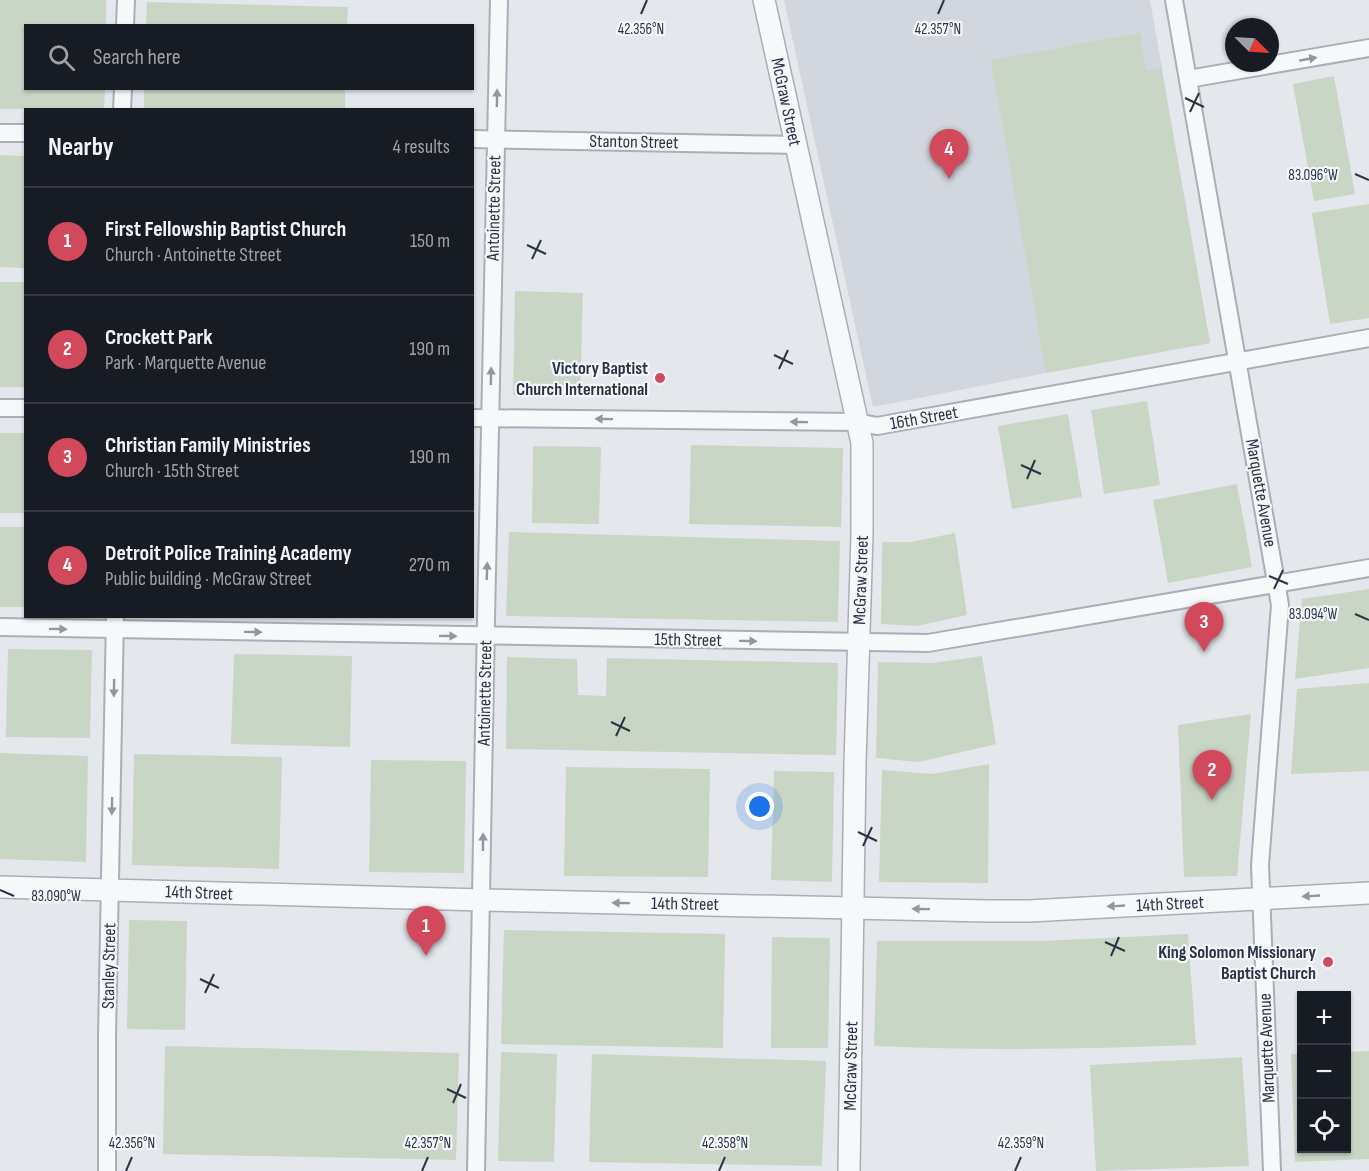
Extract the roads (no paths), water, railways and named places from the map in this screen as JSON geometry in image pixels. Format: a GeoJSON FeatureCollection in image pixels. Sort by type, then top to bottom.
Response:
{"type":"FeatureCollection","features":[{"type":"Feature","properties":{"kind":"street"},"geometry":{"type":"LineString","coordinates":[[125,24],[126,0]]}},
{"type":"Feature","properties":{"kind":"street","name":"Antoinette Street"},"geometry":{"type":"LineString","coordinates":[[476,1171],[499,0]]}},
{"type":"Feature","properties":{"kind":"street","name":"McGraw Street"},"geometry":{"type":"LineString","coordinates":[[764,0],[861,443],[862,522],[849,1171]]}},
{"type":"Feature","properties":{"kind":"street","name":"Marquette Avenue"},"geometry":{"type":"LineString","coordinates":[[1174,0],[1280,604],[1260,865],[1272,1171]]}},
{"type":"Feature","properties":{"kind":"street"},"geometry":{"type":"LineString","coordinates":[[1188,79],[1369,48]]}},
{"type":"Feature","properties":{"kind":"street"},"geometry":{"type":"LineString","coordinates":[[122,108],[123,90]]}},
{"type":"Feature","properties":{"kind":"street"},"geometry":{"type":"LineString","coordinates":[[0,133],[24,133]]}},
{"type":"Feature","properties":{"kind":"street","name":"Stanton Street"},"geometry":{"type":"LineString","coordinates":[[474,139],[796,146]]}},
{"type":"Feature","properties":{"kind":"street","name":"16th Street"},"geometry":{"type":"LineString","coordinates":[[474,418],[857,422],[877,426],[1369,338]]}},
{"type":"Feature","properties":{"kind":"street"},"geometry":{"type":"LineString","coordinates":[[0,408],[24,408]]}},
{"type":"Feature","properties":{"kind":"street","name":"15th Street"},"geometry":{"type":"LineString","coordinates":[[0,627],[115,623],[486,636],[928,643],[1369,568]]}},
{"type":"Feature","properties":{"kind":"street","name":"Stanley Street"},"geometry":{"type":"LineString","coordinates":[[107,1171],[115,623]]}},
{"type":"Feature","properties":{"kind":"street","name":"14th Street"},"geometry":{"type":"LineString","coordinates":[[0,887],[1029,911],[1369,893]]}},
{"type":"Feature","properties":{"kind":"place","name":"Detroit Police Training Academy"},"geometry":{"type":"Point","coordinates":[949,179]}},
{"type":"Feature","properties":{"kind":"place","name":"Victory Baptist Church International"},"geometry":{"type":"Point","coordinates":[660,378]}},
{"type":"Feature","properties":{"kind":"place","name":"Christian Family Ministries"},"geometry":{"type":"Point","coordinates":[1204,652]}},
{"type":"Feature","properties":{"kind":"place","name":"Crockett Park"},"geometry":{"type":"Point","coordinates":[1212,800]}},
{"type":"Feature","properties":{"kind":"place","name":"First Fellowship Baptist Church"},"geometry":{"type":"Point","coordinates":[426,956]}},
{"type":"Feature","properties":{"kind":"place","name":"King Solomon Missionary Baptist Church"},"geometry":{"type":"Point","coordinates":[1328,962]}}]}
